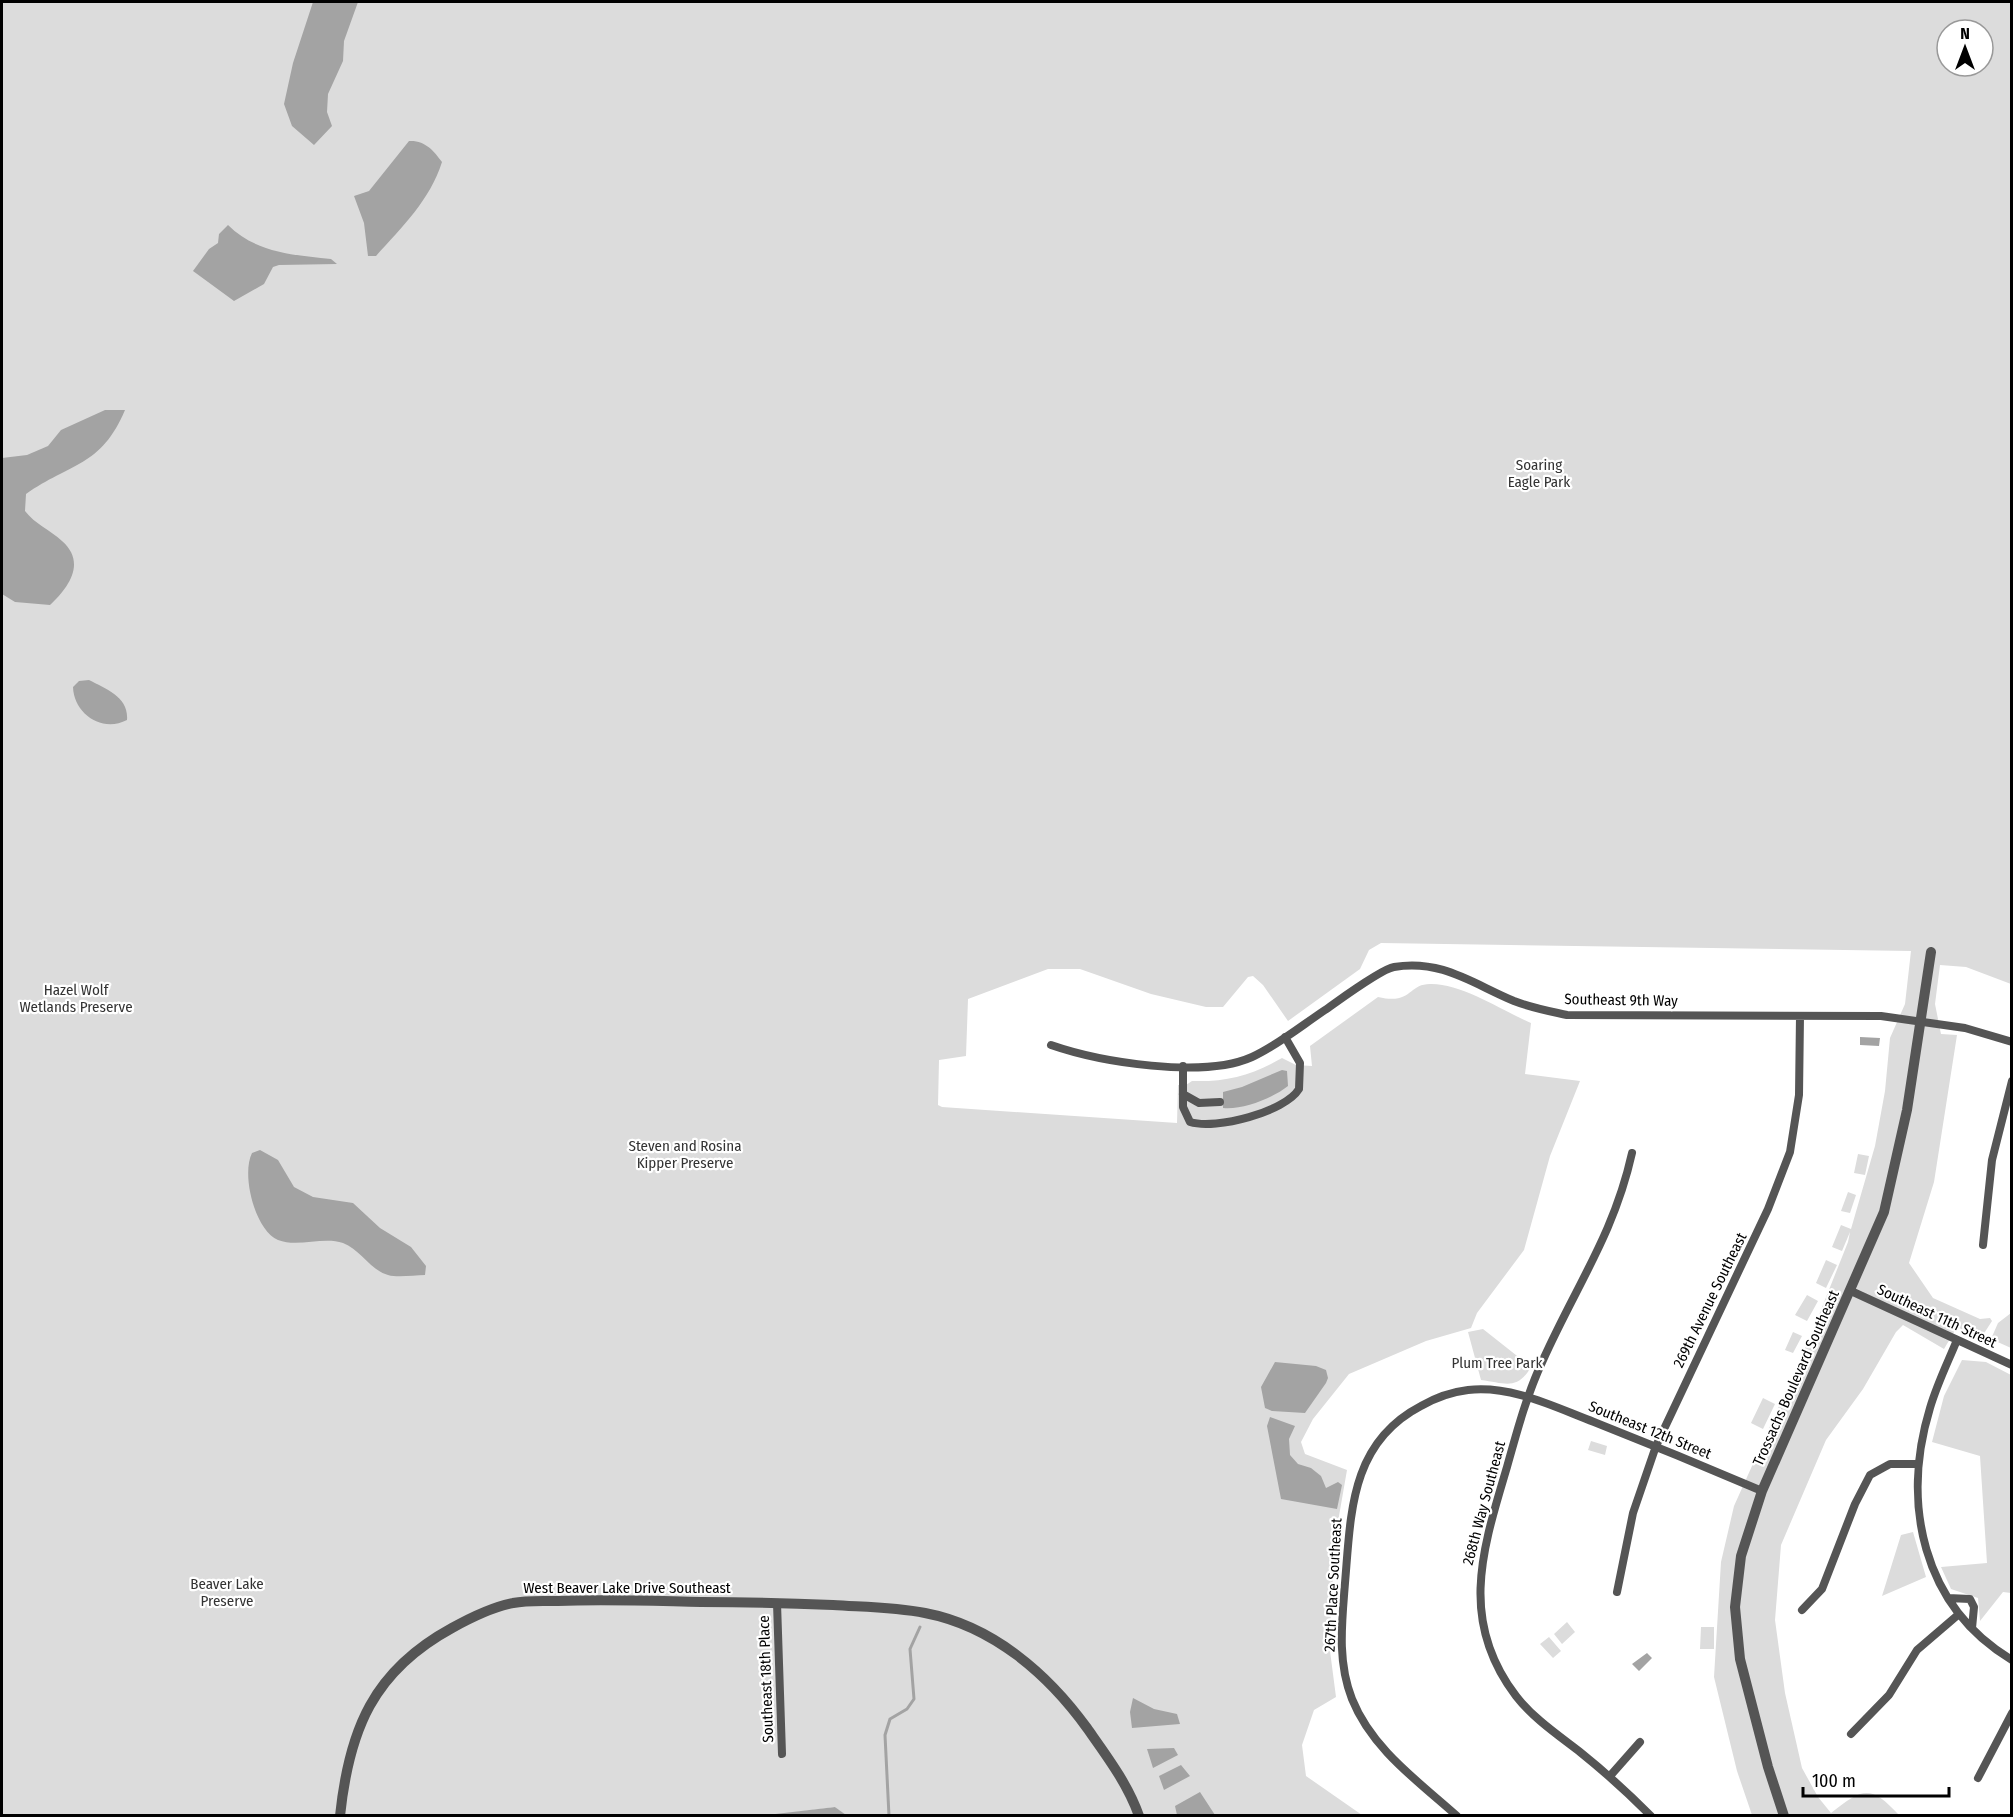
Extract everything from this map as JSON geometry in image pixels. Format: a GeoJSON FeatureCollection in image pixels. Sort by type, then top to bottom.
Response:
{"type":"FeatureCollection","features":[{"type":"Feature","properties":{"kind":"street","name":"Trossachs Boulevard Southeast"},"geometry":{"type":"LineString","coordinates":[[1784,1815],[1770,1776],[1749,1698],[1736,1628],[1736,1584],[1741,1556],[1761,1491],[1884,1212],[1894,1177],[1907,1110],[1931,952]]}},
{"type":"Feature","properties":{"kind":"street","name":"Southeast 9th Way"},"geometry":{"type":"LineString","coordinates":[[1051,1045],[1080,1055],[1128,1063],[1183,1066],[1227,1064],[1250,1058],[1392,967],[1444,969],[1463,975],[1515,1001],[1540,1010],[1567,1014],[1881,1016],[1965,1028],[2012,1042]]}},
{"type":"Feature","properties":{"kind":"street","name":"269th Avenue Southeast"},"geometry":{"type":"LineString","coordinates":[[1617,1592],[1633,1513],[1656,1446],[1768,1209],[1782,1174],[1796,1120],[1800,1016]]}},
{"type":"Feature","properties":{"kind":"street"},"geometry":{"type":"LineString","coordinates":[[1183,1066],[1186,1118],[1196,1124],[1206,1124],[1250,1116],[1288,1101],[1299,1089],[1300,1063],[1285,1037]]}},
{"type":"Feature","properties":{"kind":"street"},"geometry":{"type":"LineString","coordinates":[[1983,1245],[1992,1160],[2012,1081]]}},
{"type":"Feature","properties":{"kind":"street"},"geometry":{"type":"LineString","coordinates":[[1183,1094],[1199,1103],[1220,1102]]}},
{"type":"Feature","properties":{"kind":"street","name":"268th Way Southeast"},"geometry":{"type":"LineString","coordinates":[[1632,1153],[1625,1184],[1604,1241],[1543,1358],[1527,1396],[1481,1559],[1479,1576],[1483,1621],[1494,1660],[1515,1695],[1530,1713],[1610,1776],[1651,1815]]}},
{"type":"Feature","properties":{"kind":"street","name":"Southeast 11th Street"},"geometry":{"type":"LineString","coordinates":[[1851,1291],[2012,1365]]}},
{"type":"Feature","properties":{"kind":"street"},"geometry":{"type":"LineString","coordinates":[[1958,1340],[1929,1409],[1918,1464],[1922,1533],[1934,1574],[1959,1614],[1990,1646],[2012,1660]]}},
{"type":"Feature","properties":{"kind":"street","name":"267th Place Southeast"},"geometry":{"type":"LineString","coordinates":[[1457,1815],[1391,1757],[1369,1732],[1349,1692],[1341,1652],[1351,1511],[1362,1469],[1381,1438],[1403,1416],[1449,1393],[1469,1389],[1527,1396]]}},
{"type":"Feature","properties":{"kind":"street","name":"Southeast 12th Street"},"geometry":{"type":"LineString","coordinates":[[1527,1396],[1656,1446],[1761,1491]]}},
{"type":"Feature","properties":{"kind":"street"},"geometry":{"type":"LineString","coordinates":[[1802,1610],[1822,1589],[1854,1504],[1870,1475],[1890,1464],[1918,1464]]}},
{"type":"Feature","properties":{"kind":"street"},"geometry":{"type":"LineString","coordinates":[[1948,1598],[1970,1599],[1974,1607],[1972,1628]]}},
{"type":"Feature","properties":{"kind":"street","name":"West Beaver Lake Drive Southeast"},"geometry":{"type":"LineString","coordinates":[[340,1815],[355,1739],[377,1690],[388,1676],[412,1655],[470,1618],[511,1603],[524,1602],[777,1603],[927,1613],[970,1628],[1024,1660],[1055,1688],[1110,1761],[1131,1796],[1139,1815]]}},
{"type":"Feature","properties":{"kind":"street","name":"Southeast 18th Place"},"geometry":{"type":"LineString","coordinates":[[777,1603],[782,1754]]}},
{"type":"Feature","properties":{"kind":"street"},"geometry":{"type":"LineString","coordinates":[[1851,1734],[1889,1695],[1917,1650],[1959,1614]]}},
{"type":"Feature","properties":{"kind":"street"},"geometry":{"type":"LineString","coordinates":[[1978,1778],[2012,1713]]}},
{"type":"Feature","properties":{"kind":"street"},"geometry":{"type":"LineString","coordinates":[[1610,1776],[1640,1742]]}},
{"type":"Feature","properties":{"kind":"green space"},"geometry":{"type":"Polygon","coordinates":[[[2,2],[2011,2],[2011,984],[1966,967],[1940,965],[1935,1004],[1941,1034],[1957,1035],[1934,1182],[1909,1263],[1933,1298],[1980,1319],[1990,1318],[1992,1321],[1981,1338],[1957,1327],[1944,1349],[1903,1325],[1896,1332],[1863,1389],[1826,1440],[1781,1545],[1775,1620],[1785,1693],[1802,1768],[1818,1797],[1831,1813],[1859,1794],[1873,1794],[1881,1798],[1899,1815],[1752,1815],[1737,1771],[1714,1677],[1721,1562],[1734,1506],[1811,1335],[1848,1242],[1850,1232],[1842,1251],[1832,1247],[1841,1225],[1851,1229],[1875,1146],[1885,1091],[1890,1038],[1905,1004],[1911,951],[1381,943],[1369,950],[1360,969],[1288,1021],[1263,985],[1253,976],[1248,977],[1223,1007],[1206,1007],[1151,994],[1080,969],[1048,969],[968,999],[966,1056],[939,1060],[938,1105],[1177,1123],[1178,1085],[1186,1085],[1192,1081],[1239,1076],[1282,1058],[1296,1065],[1312,1066],[1310,1046],[1378,997],[1397,998],[1417,987],[1430,984],[1455,988],[1468,993],[1531,1023],[1525,1074],[1580,1081],[1550,1156],[1524,1250],[1477,1313],[1471,1328],[1426,1341],[1349,1374],[1313,1419],[1301,1442],[1305,1454],[1347,1470],[1339,1516],[1331,1600],[1330,1651],[1336,1697],[1314,1710],[1302,1745],[1306,1776],[1362,1815],[846,1816],[835,1807],[767,1816],[2,1815],[2,2]]]}},
{"type":"Feature","properties":{"kind":"green space"},"geometry":{"type":"Polygon","coordinates":[[[1858,1154],[1869,1156],[1865,1175],[1854,1173],[1858,1154]]]}},
{"type":"Feature","properties":{"kind":"green space"},"geometry":{"type":"Polygon","coordinates":[[[1848,1192],[1856,1195],[1850,1213],[1841,1211],[1848,1192]]]}},
{"type":"Feature","properties":{"kind":"green space"},"geometry":{"type":"Polygon","coordinates":[[[1826,1260],[1837,1265],[1826,1288],[1816,1283],[1826,1260]]]}},
{"type":"Feature","properties":{"kind":"green space"},"geometry":{"type":"Polygon","coordinates":[[[1807,1295],[1818,1301],[1807,1321],[1795,1315],[1807,1295]]]}},
{"type":"Feature","properties":{"kind":"green space"},"geometry":{"type":"Polygon","coordinates":[[[2011,1313],[2011,1348],[1991,1339],[1998,1323],[2011,1313]]]}},
{"type":"Feature","properties":{"kind":"green space","name":"Plum Tree Park"},"geometry":{"type":"Polygon","coordinates":[[[1483,1329],[1531,1367],[1521,1380],[1504,1384],[1481,1380],[1468,1332],[1483,1329]]]}},
{"type":"Feature","properties":{"kind":"green space"},"geometry":{"type":"Polygon","coordinates":[[[1793,1332],[1802,1336],[1793,1353],[1785,1350],[1793,1332]]]}},
{"type":"Feature","properties":{"kind":"green space"},"geometry":{"type":"Polygon","coordinates":[[[1962,1360],[1986,1362],[2011,1375],[2011,1593],[2003,1592],[1980,1621],[1978,1598],[1951,1589],[1941,1567],[1987,1563],[1980,1456],[1932,1442],[1944,1396],[1962,1360]]]}},
{"type":"Feature","properties":{"kind":"green space"},"geometry":{"type":"Polygon","coordinates":[[[1763,1398],[1775,1404],[1763,1429],[1751,1423],[1763,1398]]]}},
{"type":"Feature","properties":{"kind":"green space"},"geometry":{"type":"Polygon","coordinates":[[[1591,1441],[1607,1446],[1605,1455],[1588,1450],[1591,1441]]]}},
{"type":"Feature","properties":{"kind":"green space"},"geometry":{"type":"Polygon","coordinates":[[[1913,1532],[1926,1577],[1882,1596],[1901,1535],[1913,1532]]]}},
{"type":"Feature","properties":{"kind":"green space"},"geometry":{"type":"Polygon","coordinates":[[[1567,1622],[1575,1632],[1562,1644],[1554,1634],[1567,1622]]]}},
{"type":"Feature","properties":{"kind":"green space"},"geometry":{"type":"Polygon","coordinates":[[[1701,1627],[1714,1627],[1714,1649],[1700,1649],[1701,1627]]]}},
{"type":"Feature","properties":{"kind":"green space"},"geometry":{"type":"Polygon","coordinates":[[[1549,1637],[1561,1651],[1553,1658],[1540,1644],[1549,1637]]]}},
{"type":"Feature","properties":{"kind":"shaded area"},"geometry":{"type":"Polygon","coordinates":[[[313,2],[358,2],[344,41],[343,61],[328,94],[327,112],[332,126],[314,145],[292,126],[284,104],[293,63],[313,2]]]}},
{"type":"Feature","properties":{"kind":"shaded area"},"geometry":{"type":"Polygon","coordinates":[[[409,141],[424,144],[442,162],[423,201],[405,224],[376,256],[368,256],[364,223],[354,196],[369,191],[409,141]]]}},
{"type":"Feature","properties":{"kind":"shaded area"},"geometry":{"type":"Polygon","coordinates":[[[228,225],[251,242],[263,247],[290,254],[331,259],[337,264],[273,267],[264,284],[234,301],[193,271],[209,249],[218,243],[219,234],[228,225]]]}},
{"type":"Feature","properties":{"kind":"shaded area"},"geometry":{"type":"Polygon","coordinates":[[[105,410],[125,410],[106,443],[83,462],[26,494],[25,511],[69,549],[74,566],[72,575],[63,591],[50,605],[15,602],[2,594],[2,458],[27,455],[48,446],[61,430],[105,410]]]}},
{"type":"Feature","properties":{"kind":"shaded area"},"geometry":{"type":"Polygon","coordinates":[[[89,680],[120,700],[127,712],[127,720],[108,724],[99,722],[84,713],[78,705],[73,687],[79,681],[89,680]]]}},
{"type":"Feature","properties":{"kind":"shaded area"},"geometry":{"type":"Polygon","coordinates":[[[1860,1037],[1880,1038],[1879,1046],[1860,1045],[1860,1037]]]}},
{"type":"Feature","properties":{"kind":"shaded area"},"geometry":{"type":"Polygon","coordinates":[[[1282,1070],[1287,1071],[1288,1086],[1282,1090],[1248,1105],[1223,1108],[1223,1092],[1242,1087],[1282,1070]]]}},
{"type":"Feature","properties":{"kind":"shaded area"},"geometry":{"type":"Polygon","coordinates":[[[260,1150],[278,1160],[294,1187],[313,1197],[353,1203],[380,1228],[411,1247],[426,1266],[425,1275],[388,1275],[376,1269],[355,1250],[343,1243],[327,1241],[294,1243],[278,1240],[270,1234],[257,1214],[249,1188],[249,1163],[252,1153],[260,1150]]]}},
{"type":"Feature","properties":{"kind":"shaded area"},"geometry":{"type":"Polygon","coordinates":[[[1275,1362],[1316,1366],[1326,1370],[1328,1378],[1326,1383],[1305,1413],[1272,1411],[1265,1408],[1261,1387],[1275,1362]]]}},
{"type":"Feature","properties":{"kind":"shaded area"},"geometry":{"type":"Polygon","coordinates":[[[1270,1417],[1295,1426],[1289,1439],[1290,1455],[1298,1464],[1311,1468],[1321,1476],[1326,1488],[1338,1482],[1342,1485],[1337,1509],[1281,1499],[1267,1426],[1270,1417]]]}},
{"type":"Feature","properties":{"kind":"shaded area"},"geometry":{"type":"Polygon","coordinates":[[[1647,1653],[1652,1658],[1639,1671],[1632,1664],[1647,1653]]]}},
{"type":"Feature","properties":{"kind":"shaded area"},"geometry":{"type":"Polygon","coordinates":[[[1133,1698],[1154,1709],[1177,1714],[1180,1724],[1132,1728],[1130,1712],[1133,1698]]]}},
{"type":"Feature","properties":{"kind":"shaded area"},"geometry":{"type":"Polygon","coordinates":[[[1174,1748],[1178,1755],[1153,1768],[1147,1749],[1174,1748]]]}},
{"type":"Feature","properties":{"kind":"shaded area"},"geometry":{"type":"Polygon","coordinates":[[[1181,1765],[1190,1776],[1164,1790],[1159,1776],[1181,1765]]]}},
{"type":"Feature","properties":{"kind":"shaded area"},"geometry":{"type":"Polygon","coordinates":[[[1200,1792],[1215,1815],[1177,1815],[1175,1806],[1200,1792]]]}},
{"type":"Feature","properties":{"kind":"shaded area"},"geometry":{"type":"Polygon","coordinates":[[[835,1807],[846,1815],[767,1815],[835,1807]]]}},
{"type":"Feature","properties":{"kind":"waterway"},"geometry":{"type":"LineString","coordinates":[[889,1816],[885,1735],[890,1719],[907,1709],[914,1699],[910,1649],[920,1627]]}},
{"type":"Feature","properties":{"kind":"park label","name":"Soaring Eagle Park"},"geometry":{"type":"Point","coordinates":[1539,474]}},
{"type":"Feature","properties":{"kind":"park label","name":"Hazel Wolf Wetlands Preserve"},"geometry":{"type":"Point","coordinates":[76,998]}},
{"type":"Feature","properties":{"kind":"park label","name":"Steven and Rosina Kipper Preserve"},"geometry":{"type":"Point","coordinates":[685,1154]}},
{"type":"Feature","properties":{"kind":"park label","name":"Beaver Lake Preserve"},"geometry":{"type":"Point","coordinates":[227,1592]}}]}
